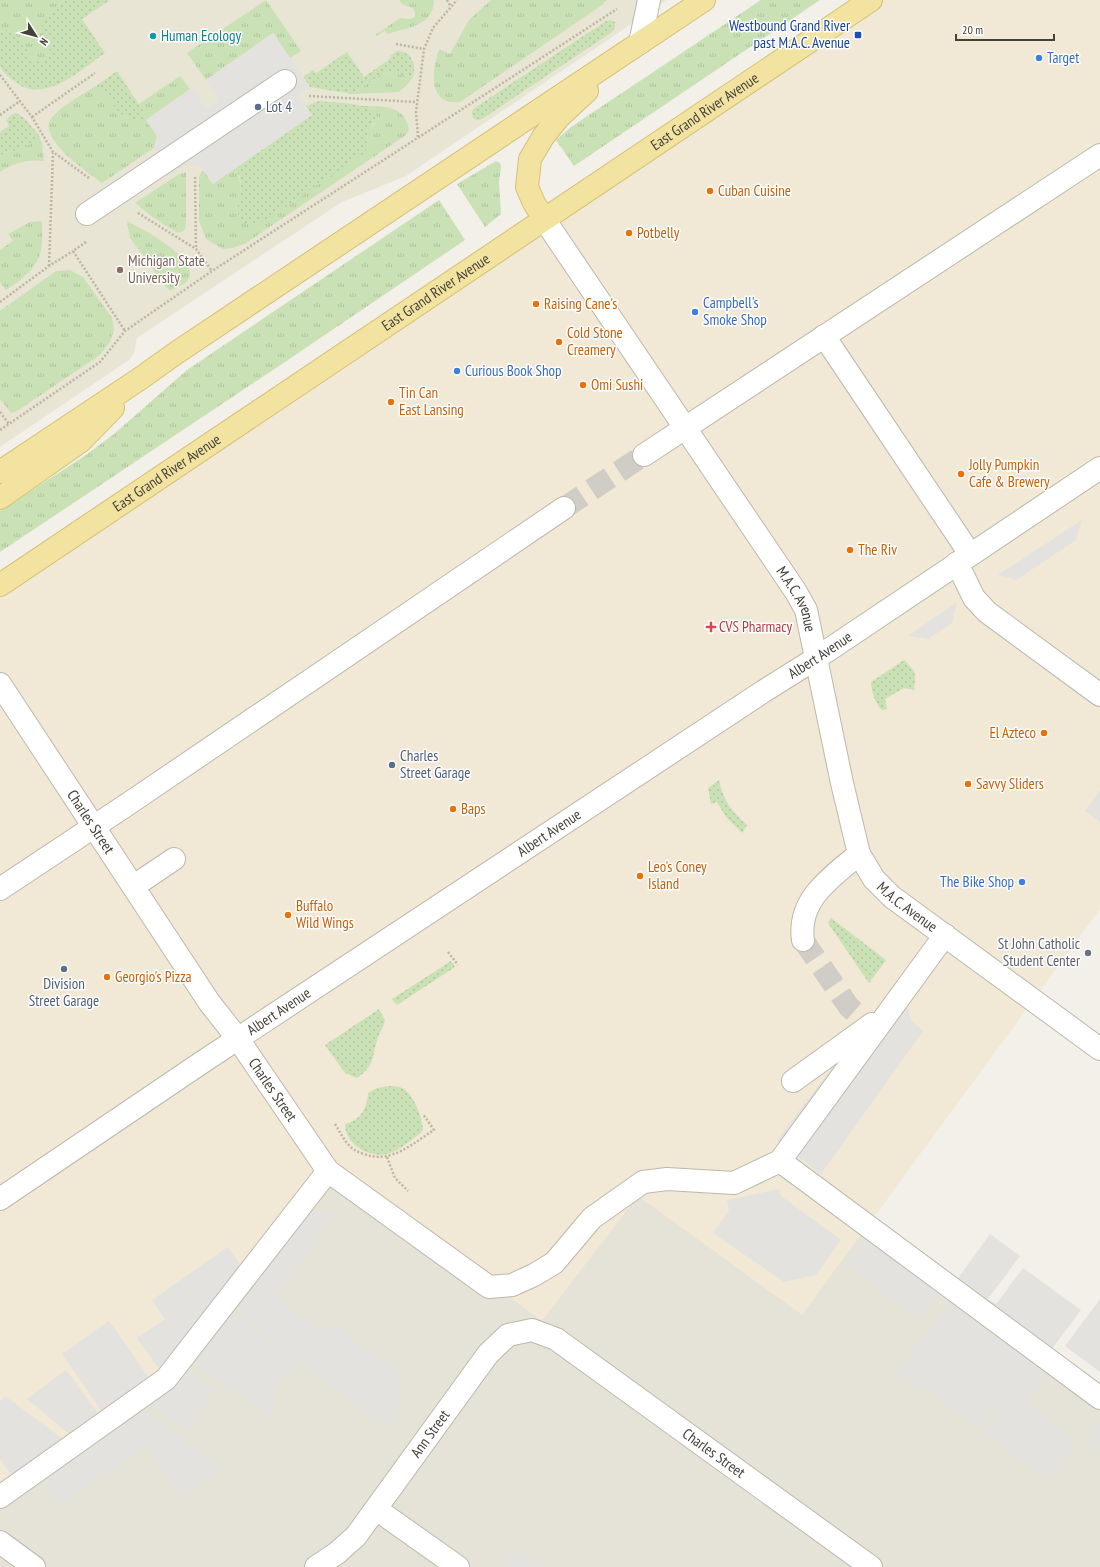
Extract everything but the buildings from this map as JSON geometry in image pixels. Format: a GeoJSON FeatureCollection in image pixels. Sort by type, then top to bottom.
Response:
{"type":"FeatureCollection","features":[{"type":"Feature","properties":{"kind":"main road"},"geometry":{"type":"LineString","coordinates":[[0,472],[704,0]]}},
{"type":"Feature","properties":{"kind":"main road","name":"East Grand River Avenue"},"geometry":{"type":"LineString","coordinates":[[0,585],[871,0]]}},
{"type":"Feature","properties":{"kind":"main road"},"geometry":{"type":"LineString","coordinates":[[544,219],[534,203],[527,187],[530,159],[543,137],[558,118],[640,43]]}},
{"type":"Feature","properties":{"kind":"main road"},"geometry":{"type":"LineString","coordinates":[[0,498],[81,441],[141,378]]}},
{"type":"Feature","properties":{"kind":"street"},"geometry":{"type":"LineString","coordinates":[[640,43],[649,0]]}},
{"type":"Feature","properties":{"kind":"street"},"geometry":{"type":"LineString","coordinates":[[87,214],[285,81]]}},
{"type":"Feature","properties":{"kind":"street"},"geometry":{"type":"LineString","coordinates":[[644,455],[1100,155]]}},
{"type":"Feature","properties":{"kind":"street","name":"M.A.C. Avenue"},"geometry":{"type":"LineString","coordinates":[[544,219],[796,592],[806,610],[811,629],[815,659],[859,854],[874,879],[892,897],[1100,1050]]}},
{"type":"Feature","properties":{"kind":"street"},"geometry":{"type":"LineString","coordinates":[[824,336],[963,559],[974,598],[987,612],[1100,695]]}},
{"type":"Feature","properties":{"kind":"street","name":"Albert Avenue"},"geometry":{"type":"LineString","coordinates":[[0,1199],[238,1039],[764,691],[815,659],[1100,468]]}},
{"type":"Feature","properties":{"kind":"street"},"geometry":{"type":"LineString","coordinates":[[0,889],[564,508]]}},
{"type":"Feature","properties":{"kind":"street","name":"Charles Street"},"geometry":{"type":"LineString","coordinates":[[0,684],[95,826],[209,1002],[238,1039],[328,1171],[489,1287],[512,1285],[534,1275],[554,1262],[592,1218],[643,1182],[667,1179],[734,1182],[780,1161]]}},
{"type":"Feature","properties":{"kind":"street"},"geometry":{"type":"LineString","coordinates":[[803,940],[803,918],[816,893],[826,882],[859,854]]}},
{"type":"Feature","properties":{"kind":"street"},"geometry":{"type":"LineString","coordinates":[[134,886],[174,859]]}},
{"type":"Feature","properties":{"kind":"street"},"geometry":{"type":"LineString","coordinates":[[945,935],[874,1016],[780,1161],[1100,1398]]}},
{"type":"Feature","properties":{"kind":"street"},"geometry":{"type":"LineString","coordinates":[[793,1081],[874,1016]]}},
{"type":"Feature","properties":{"kind":"street"},"geometry":{"type":"LineString","coordinates":[[0,1497],[166,1379],[328,1171]]}},
{"type":"Feature","properties":{"kind":"street","name":"Ann Street"},"geometry":{"type":"LineString","coordinates":[[316,1567],[338,1552],[356,1536],[488,1354],[508,1335],[532,1330],[556,1339]]}},
{"type":"Feature","properties":{"kind":"street","name":"Charles Street"},"geometry":{"type":"LineString","coordinates":[[556,1339],[871,1567]]}},
{"type":"Feature","properties":{"kind":"street"},"geometry":{"type":"LineString","coordinates":[[376,1509],[458,1567]]}},
{"type":"Feature","properties":{"kind":"street"},"geometry":{"type":"LineString","coordinates":[[0,1542],[34,1567]]}},
{"type":"Feature","properties":{"kind":"path"},"geometry":{"type":"LineString","coordinates":[[448,0],[451,7]]}},
{"type":"Feature","properties":{"kind":"path"},"geometry":{"type":"LineString","coordinates":[[418,137],[416,102],[424,49],[434,28],[457,0]]}},
{"type":"Feature","properties":{"kind":"path"},"geometry":{"type":"LineString","coordinates":[[0,430],[100,362],[124,331],[212,271],[622,6]]}},
{"type":"Feature","properties":{"kind":"path"},"geometry":{"type":"LineString","coordinates":[[396,44],[424,49]]}},
{"type":"Feature","properties":{"kind":"path"},"geometry":{"type":"LineString","coordinates":[[32,117],[95,72]]}},
{"type":"Feature","properties":{"kind":"path"},"geometry":{"type":"LineString","coordinates":[[285,81],[306,96],[416,102]]}},
{"type":"Feature","properties":{"kind":"path"},"geometry":{"type":"LineString","coordinates":[[0,115],[20,101]]}},
{"type":"Feature","properties":{"kind":"path"},"geometry":{"type":"LineString","coordinates":[[194,142],[196,249]]}},
{"type":"Feature","properties":{"kind":"path"},"geometry":{"type":"LineString","coordinates":[[48,266],[53,152]]}},
{"type":"Feature","properties":{"kind":"path"},"geometry":{"type":"LineString","coordinates":[[0,302],[48,266],[89,240]]}},
{"type":"Feature","properties":{"kind":"path"},"geometry":{"type":"LineString","coordinates":[[73,251],[124,331]]}},
{"type":"Feature","properties":{"kind":"path"},"geometry":{"type":"LineString","coordinates":[[0,412],[9,424]]}},
{"type":"Feature","properties":{"kind":"path"},"geometry":{"type":"LineString","coordinates":[[448,952],[458,965]]}},
{"type":"Feature","properties":{"kind":"path"},"geometry":{"type":"LineString","coordinates":[[335,1124],[346,1143],[356,1151],[371,1157],[387,1157],[401,1152],[434,1130],[423,1114]]}},
{"type":"Feature","properties":{"kind":"shaded area","name":"Michigan State University"},"geometry":{"type":"Polygon","coordinates":[[[0,0],[667,0],[406,176],[342,202],[137,338],[134,353],[129,360],[0,447],[0,0]]]}},
{"type":"Feature","properties":{"kind":"shaded area"},"geometry":{"type":"Polygon","coordinates":[[[883,0],[1100,0],[1100,909],[802,1315],[638,1196],[542,1321],[326,1160],[165,1377],[0,1492],[0,593],[883,0]]]}},
{"type":"Feature","properties":{"kind":"shaded area","name":"Lot 4"},"geometry":{"type":"Polygon","coordinates":[[[273,33],[310,87],[298,95],[312,115],[213,184],[200,166],[187,165],[173,175],[154,148],[157,136],[146,120],[192,88],[206,109],[219,100],[206,80],[273,33]]]}},
{"type":"Feature","properties":{"kind":"shaded area"},"geometry":{"type":"Polygon","coordinates":[[[1082,520],[1076,540],[1016,580],[998,575],[1082,520]]]}},
{"type":"Feature","properties":{"kind":"shaded area"},"geometry":{"type":"Polygon","coordinates":[[[957,602],[952,623],[928,639],[908,636],[957,602]]]}},
{"type":"Feature","properties":{"kind":"shaded area"},"geometry":{"type":"Polygon","coordinates":[[[1100,790],[1100,822],[1085,811],[1100,790]]]}},
{"type":"Feature","properties":{"kind":"shaded area"},"geometry":{"type":"Polygon","coordinates":[[[889,994],[909,1009],[909,1014],[912,1021],[923,1031],[821,1174],[777,1140],[889,994]]]}},
{"type":"Feature","properties":{"kind":"shaded area"},"geometry":{"type":"Polygon","coordinates":[[[326,1160],[638,1195],[866,1228],[1100,1399],[1100,1567],[0,1567],[0,1494],[326,1160]]]}},
{"type":"Feature","properties":{"kind":"shaded area"},"geometry":{"type":"Polygon","coordinates":[[[779,1189],[781,1196],[841,1240],[816,1275],[784,1282],[713,1233],[729,1210],[727,1200],[779,1189]]]}},
{"type":"Feature","properties":{"kind":"shaded area"},"geometry":{"type":"Polygon","coordinates":[[[306,1210],[335,1213],[275,1296],[324,1331],[331,1322],[397,1370],[403,1406],[388,1427],[308,1368],[305,1363],[286,1373],[277,1385],[273,1419],[192,1361],[220,1320],[241,1313],[249,1325],[304,1363],[303,1360],[250,1323],[237,1302],[306,1210]]]}},
{"type":"Feature","properties":{"kind":"shaded area"},"geometry":{"type":"Polygon","coordinates":[[[878,1220],[958,1278],[990,1234],[1020,1256],[988,1299],[996,1304],[1023,1268],[1081,1310],[1038,1368],[1046,1376],[1027,1402],[1077,1441],[1048,1480],[985,1433],[999,1414],[993,1409],[978,1428],[922,1385],[919,1389],[897,1373],[949,1303],[936,1293],[918,1318],[846,1265],[878,1220]]]}},
{"type":"Feature","properties":{"kind":"shaded area"},"geometry":{"type":"Polygon","coordinates":[[[228,1247],[243,1269],[163,1374],[137,1338],[165,1319],[152,1300],[228,1247]]]}},
{"type":"Feature","properties":{"kind":"shaded area"},"geometry":{"type":"Polygon","coordinates":[[[1100,1299],[1100,1372],[1065,1346],[1100,1299]]]}},
{"type":"Feature","properties":{"kind":"shaded area"},"geometry":{"type":"Polygon","coordinates":[[[109,1321],[152,1382],[105,1416],[62,1354],[109,1321]]]}},
{"type":"Feature","properties":{"kind":"shaded area"},"geometry":{"type":"Polygon","coordinates":[[[66,1370],[102,1419],[74,1438],[27,1399],[66,1370]]]}},
{"type":"Feature","properties":{"kind":"shaded area"},"geometry":{"type":"Polygon","coordinates":[[[184,1370],[215,1391],[187,1430],[150,1405],[168,1391],[184,1370]]]}},
{"type":"Feature","properties":{"kind":"shaded area"},"geometry":{"type":"Polygon","coordinates":[[[5,1396],[67,1442],[15,1480],[0,1459],[0,1402],[5,1396]]]}},
{"type":"Feature","properties":{"kind":"shaded area"},"geometry":{"type":"Polygon","coordinates":[[[144,1411],[222,1467],[180,1497],[146,1446],[60,1504],[43,1482],[144,1411]]]}},
{"type":"Feature","properties":{"kind":"shaded area"},"geometry":{"type":"Polygon","coordinates":[[[1100,1420],[1100,1450],[1086,1439],[1100,1420]]]}},
{"type":"Feature","properties":{"kind":"shaded area"},"geometry":{"type":"Polygon","coordinates":[[[516,1548],[543,1567],[503,1567],[516,1548]]]}},
{"type":"Feature","properties":{"kind":"green space"},"geometry":{"type":"Polygon","coordinates":[[[0,0],[65,0],[60,3],[42,33],[50,51],[47,58],[40,62],[33,59],[17,36],[7,30],[0,31],[0,0]]]}},
{"type":"Feature","properties":{"kind":"green space"},"geometry":{"type":"Polygon","coordinates":[[[65,0],[110,0],[82,19],[105,53],[61,83],[49,88],[37,90],[25,88],[10,78],[0,65],[0,31],[7,30],[17,36],[33,59],[40,62],[47,58],[50,51],[43,35],[42,28],[45,18],[65,0]]]}},
{"type":"Feature","properties":{"kind":"green space"},"geometry":{"type":"Polygon","coordinates":[[[266,0],[301,51],[290,58],[273,33],[206,80],[187,53],[266,0]]]}},
{"type":"Feature","properties":{"kind":"green space"},"geometry":{"type":"Polygon","coordinates":[[[399,0],[434,0],[433,9],[424,21],[418,24],[387,34],[385,31],[376,36],[375,35],[400,18],[409,19],[415,17],[413,8],[403,5],[399,0]]]}},
{"type":"Feature","properties":{"kind":"green space"},"geometry":{"type":"Polygon","coordinates":[[[491,0],[607,0],[602,5],[460,102],[449,102],[437,93],[434,85],[435,67],[439,49],[450,54],[469,20],[491,0]]]}},
{"type":"Feature","properties":{"kind":"green space"},"geometry":{"type":"Polygon","coordinates":[[[761,0],[820,0],[574,166],[556,140],[571,127],[761,0]]]}},
{"type":"Feature","properties":{"kind":"green space"},"geometry":{"type":"Polygon","coordinates":[[[611,20],[615,22],[615,28],[612,32],[482,119],[477,120],[473,118],[473,109],[606,21],[611,20]]]}},
{"type":"Feature","properties":{"kind":"green space"},"geometry":{"type":"Polygon","coordinates":[[[397,51],[406,53],[410,56],[414,64],[413,77],[388,72],[380,75],[352,94],[310,87],[303,77],[313,70],[316,73],[347,52],[364,77],[391,58],[390,56],[397,51]]]}},
{"type":"Feature","properties":{"kind":"green space"},"geometry":{"type":"Polygon","coordinates":[[[117,71],[146,115],[145,118],[136,120],[124,116],[114,106],[99,84],[117,71]]]}},
{"type":"Feature","properties":{"kind":"green space"},"geometry":{"type":"Polygon","coordinates":[[[388,72],[413,77],[399,92],[352,94],[380,75],[388,72]]]}},
{"type":"Feature","properties":{"kind":"green space"},"geometry":{"type":"Polygon","coordinates":[[[180,76],[190,89],[146,120],[157,136],[154,148],[102,183],[67,155],[52,137],[49,128],[50,120],[53,116],[73,100],[99,84],[126,118],[136,120],[146,115],[139,104],[180,76]]]}},
{"type":"Feature","properties":{"kind":"green space"},"geometry":{"type":"Polygon","coordinates":[[[319,101],[363,106],[376,112],[376,121],[367,132],[368,147],[364,153],[269,218],[257,224],[247,224],[239,217],[237,210],[241,186],[240,177],[234,169],[312,115],[306,106],[319,101]]]}},
{"type":"Feature","properties":{"kind":"green space"},"geometry":{"type":"Polygon","coordinates":[[[358,106],[382,106],[397,111],[407,121],[409,130],[406,135],[246,243],[233,248],[223,249],[206,239],[199,221],[199,176],[203,170],[213,184],[234,169],[240,179],[241,184],[237,210],[368,146],[367,132],[375,124],[371,109],[358,106]]]}},
{"type":"Feature","properties":{"kind":"green space"},"geometry":{"type":"Polygon","coordinates":[[[16,113],[24,118],[38,134],[29,145],[0,155],[0,132],[9,126],[6,120],[11,115],[16,113]]]}},
{"type":"Feature","properties":{"kind":"green space"},"geometry":{"type":"Polygon","coordinates":[[[38,134],[42,143],[44,161],[21,162],[0,172],[0,155],[29,145],[38,134]]]}},
{"type":"Feature","properties":{"kind":"green space"},"geometry":{"type":"Polygon","coordinates":[[[496,161],[500,163],[501,167],[499,181],[501,214],[485,227],[457,184],[496,161]]]}},
{"type":"Feature","properties":{"kind":"green space"},"geometry":{"type":"Polygon","coordinates":[[[186,172],[186,222],[185,230],[180,233],[151,216],[135,203],[179,174],[186,172]]]}},
{"type":"Feature","properties":{"kind":"green space"},"geometry":{"type":"Polygon","coordinates":[[[439,200],[465,240],[0,552],[0,511],[86,455],[114,434],[187,370],[439,200]]]}},
{"type":"Feature","properties":{"kind":"green space"},"geometry":{"type":"Polygon","coordinates":[[[42,221],[42,247],[36,263],[28,273],[6,290],[0,282],[0,250],[13,241],[8,234],[30,222],[42,221]]]}},
{"type":"Feature","properties":{"kind":"green space"},"geometry":{"type":"Polygon","coordinates":[[[127,221],[144,230],[179,255],[187,264],[190,273],[187,281],[171,291],[165,286],[130,238],[127,221]]]}},
{"type":"Feature","properties":{"kind":"green space"},"geometry":{"type":"Polygon","coordinates":[[[70,270],[83,277],[112,318],[114,330],[110,342],[100,355],[17,411],[11,413],[0,399],[0,311],[56,271],[70,270]]]}},
{"type":"Feature","properties":{"kind":"green space"},"geometry":{"type":"Polygon","coordinates":[[[904,660],[915,674],[914,690],[904,688],[885,699],[887,709],[882,710],[874,698],[871,682],[904,660]]]}},
{"type":"Feature","properties":{"kind":"green space"},"geometry":{"type":"Polygon","coordinates":[[[719,780],[723,794],[729,805],[747,825],[742,833],[726,817],[717,802],[711,804],[708,788],[719,780]]]}},
{"type":"Feature","properties":{"kind":"green space"},"geometry":{"type":"Polygon","coordinates":[[[831,918],[886,960],[869,983],[828,923],[831,918]]]}},
{"type":"Feature","properties":{"kind":"green space"},"geometry":{"type":"Polygon","coordinates":[[[451,961],[455,967],[397,1005],[392,999],[451,961]]]}},
{"type":"Feature","properties":{"kind":"green space"},"geometry":{"type":"Polygon","coordinates":[[[379,1009],[385,1020],[371,1063],[364,1073],[357,1078],[345,1073],[325,1045],[379,1009]]]}},
{"type":"Feature","properties":{"kind":"green space"},"geometry":{"type":"Polygon","coordinates":[[[388,1086],[400,1087],[408,1092],[417,1107],[423,1129],[421,1133],[405,1145],[387,1154],[380,1155],[365,1152],[349,1138],[345,1124],[359,1117],[365,1109],[368,1093],[377,1088],[388,1086]]]}},
{"type":"Feature","properties":{"kind":"tunnel"},"geometry":{"type":"LineString","coordinates":[[564,508],[644,455]]}},
{"type":"Feature","properties":{"kind":"tunnel"},"geometry":{"type":"LineString","coordinates":[[803,940],[849,1007],[858,1015]]}},
{"type":"Feature","properties":{"kind":"place","name":"Westbound Grand River past M.A.C. Avenue"},"geometry":{"type":"Point","coordinates":[858,35]}},
{"type":"Feature","properties":{"kind":"place","name":"Human Ecology"},"geometry":{"type":"Point","coordinates":[153,36]}},
{"type":"Feature","properties":{"kind":"place","name":"Target"},"geometry":{"type":"Point","coordinates":[1039,58]}},
{"type":"Feature","properties":{"kind":"place","name":"Lot 4"},"geometry":{"type":"Point","coordinates":[258,107]}},
{"type":"Feature","properties":{"kind":"place","name":"Cuban Cuisine"},"geometry":{"type":"Point","coordinates":[710,191]}},
{"type":"Feature","properties":{"kind":"place","name":"Potbelly"},"geometry":{"type":"Point","coordinates":[629,233]}},
{"type":"Feature","properties":{"kind":"place","name":"Michigan State University"},"geometry":{"type":"Point","coordinates":[120,270]}},
{"type":"Feature","properties":{"kind":"place","name":"Raising Cane's"},"geometry":{"type":"Point","coordinates":[536,304]}},
{"type":"Feature","properties":{"kind":"place","name":"Campbell's Smoke Shop"},"geometry":{"type":"Point","coordinates":[695,312]}},
{"type":"Feature","properties":{"kind":"place","name":"Cold Stone Creamery"},"geometry":{"type":"Point","coordinates":[559,342]}},
{"type":"Feature","properties":{"kind":"place","name":"Curious Book Shop"},"geometry":{"type":"Point","coordinates":[457,371]}},
{"type":"Feature","properties":{"kind":"place","name":"Omi Sushi"},"geometry":{"type":"Point","coordinates":[583,385]}},
{"type":"Feature","properties":{"kind":"place","name":"Tin Can East Lansing"},"geometry":{"type":"Point","coordinates":[391,402]}},
{"type":"Feature","properties":{"kind":"place","name":"Jolly Pumpkin Cafe & Brewery"},"geometry":{"type":"Point","coordinates":[961,474]}},
{"type":"Feature","properties":{"kind":"place","name":"The Riv"},"geometry":{"type":"Point","coordinates":[850,550]}},
{"type":"Feature","properties":{"kind":"place","name":"CVS Pharmacy"},"geometry":{"type":"Point","coordinates":[711,627]}},
{"type":"Feature","properties":{"kind":"place","name":"El Azteco"},"geometry":{"type":"Point","coordinates":[1044,733]}},
{"type":"Feature","properties":{"kind":"place","name":"Charles Street Garage"},"geometry":{"type":"Point","coordinates":[392,765]}},
{"type":"Feature","properties":{"kind":"place","name":"Savvy Sliders"},"geometry":{"type":"Point","coordinates":[968,784]}},
{"type":"Feature","properties":{"kind":"place","name":"Baps"},"geometry":{"type":"Point","coordinates":[453,809]}},
{"type":"Feature","properties":{"kind":"place","name":"Leo's Coney Island"},"geometry":{"type":"Point","coordinates":[640,876]}},
{"type":"Feature","properties":{"kind":"place","name":"The Bike Shop"},"geometry":{"type":"Point","coordinates":[1022,882]}},
{"type":"Feature","properties":{"kind":"place","name":"Buffalo Wild Wings"},"geometry":{"type":"Point","coordinates":[288,915]}},
{"type":"Feature","properties":{"kind":"place","name":"St John Catholic Student Center"},"geometry":{"type":"Point","coordinates":[1088,953]}},
{"type":"Feature","properties":{"kind":"place","name":"Division Street Garage"},"geometry":{"type":"Point","coordinates":[64,969]}},
{"type":"Feature","properties":{"kind":"place","name":"Georgio's Pizza"},"geometry":{"type":"Point","coordinates":[107,977]}}]}
